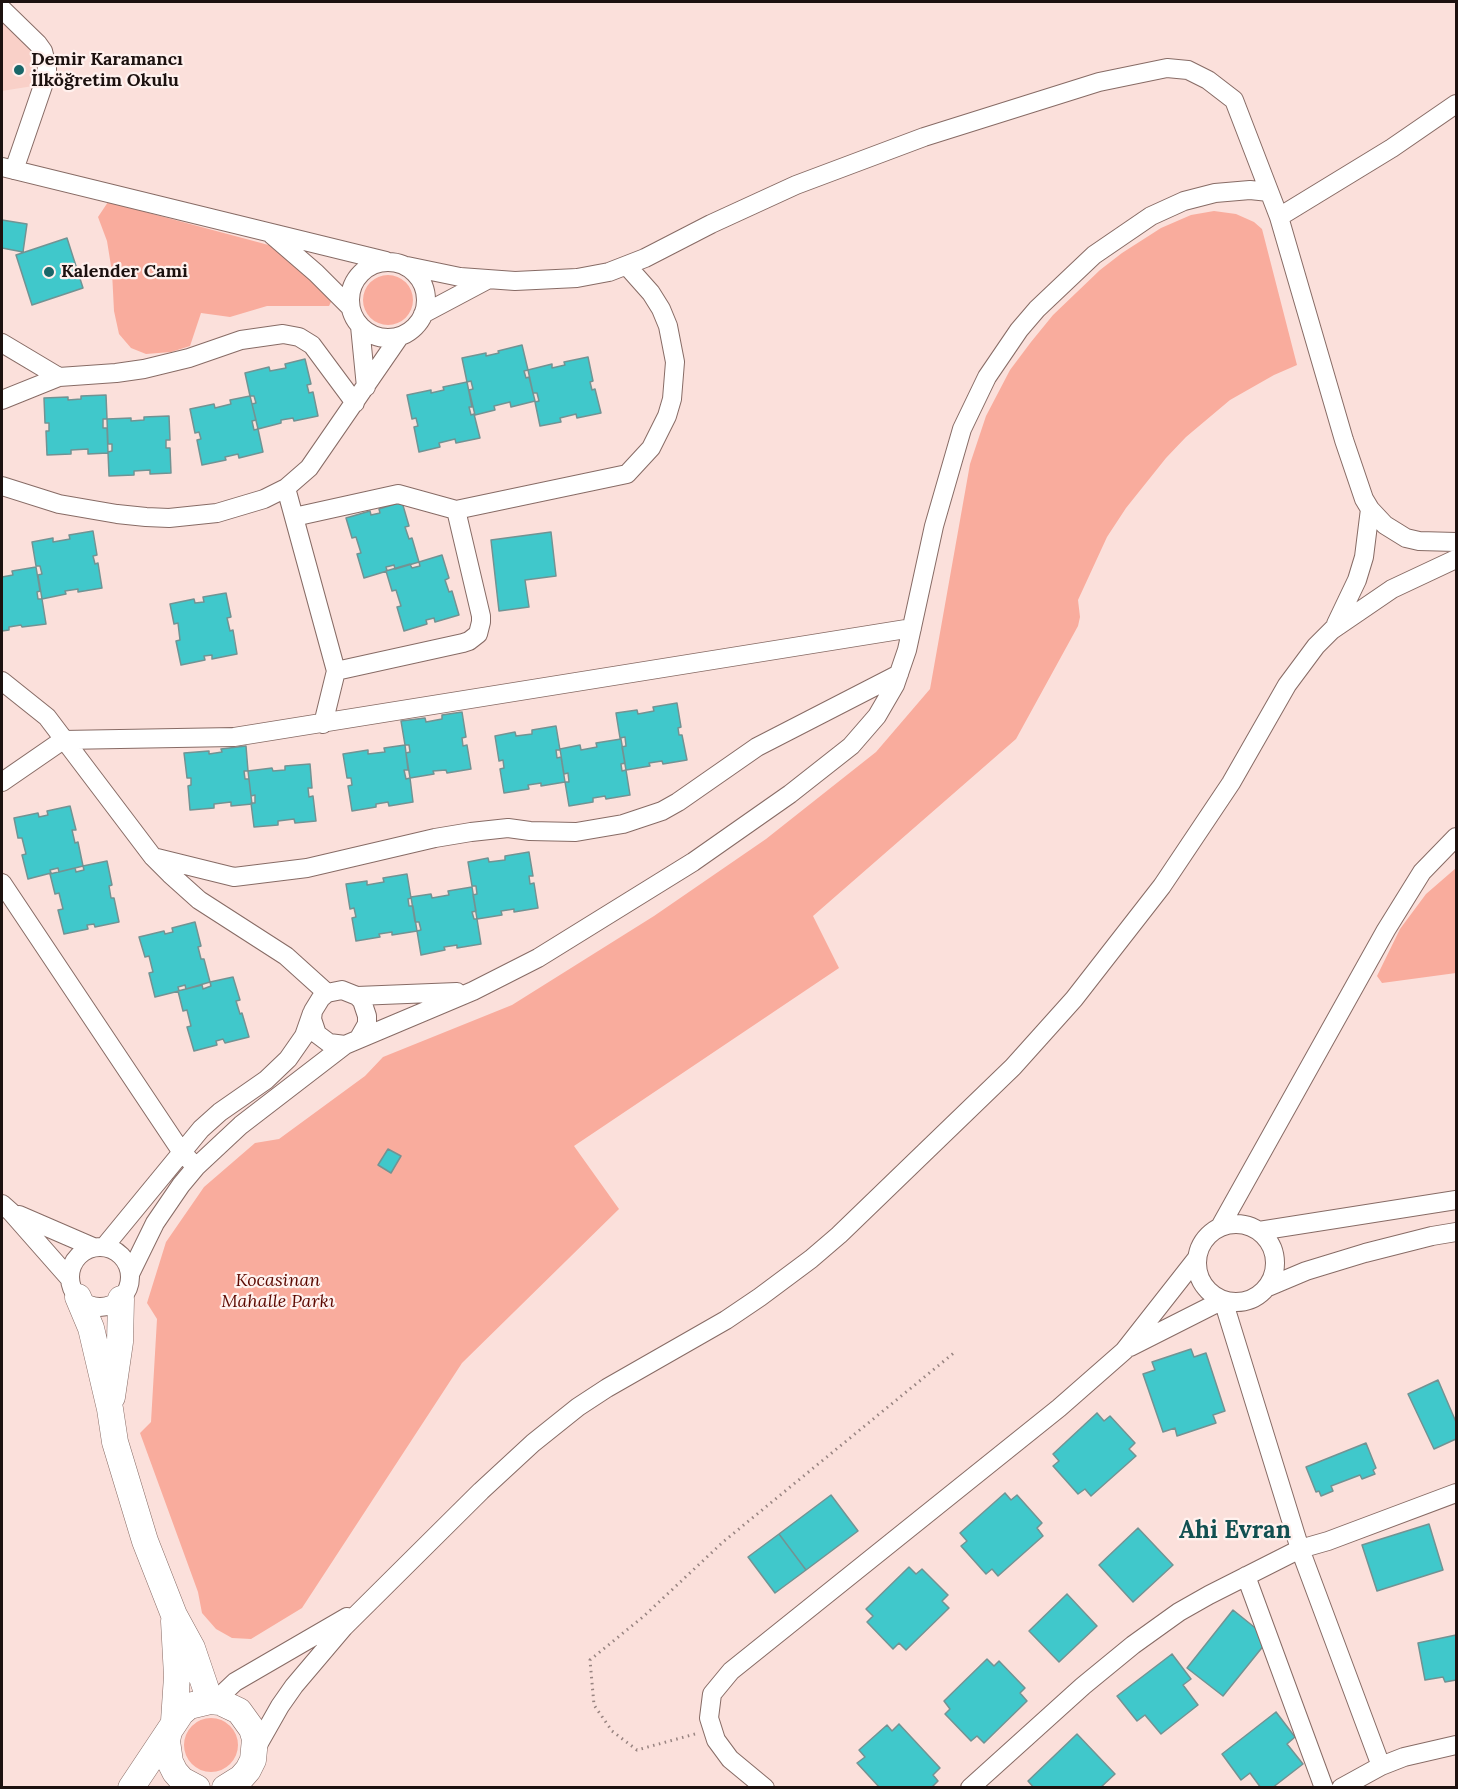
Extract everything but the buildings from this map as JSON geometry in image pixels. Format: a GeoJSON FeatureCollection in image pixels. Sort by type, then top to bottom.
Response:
{"type":"FeatureCollection","features":[{"type":"Feature","properties":{"kind":"street"},"geometry":{"type":"LineString","coordinates":[[2,9],[38,44],[43,51],[47,67],[47,74],[8,168],[407,266],[487,280],[540,281],[578,278],[627,266],[753,204],[859,160],[1011,108],[1099,82],[1167,68],[1178,68],[1198,74],[1234,100],[1279,217],[1344,440],[1364,499],[1385,525],[1406,538],[1419,541],[1456,542]]}},
{"type":"Feature","properties":{"kind":"street"},"geometry":{"type":"LineString","coordinates":[[1279,217],[1392,148],[1456,104]]}},
{"type":"Feature","properties":{"kind":"street"},"geometry":{"type":"LineString","coordinates":[[313,1011],[312,1019],[317,1034],[330,1043],[352,1041],[474,991],[538,958],[642,894],[734,834],[851,746],[865,732],[887,701],[899,674],[912,628],[934,526],[962,429],[987,377],[1018,330],[1088,261],[1114,240],[1151,216],[1184,201],[1215,193],[1250,190],[1269,192]]}},
{"type":"Feature","properties":{"kind":"street"},"geometry":{"type":"LineString","coordinates":[[267,232],[316,273],[350,307],[360,326],[368,333],[379,337],[390,338],[410,331],[418,324],[423,314],[426,292],[416,273],[407,266]]}},
{"type":"Feature","properties":{"kind":"street"},"geometry":{"type":"LineString","coordinates":[[350,307],[352,285],[358,276],[375,263],[386,261]]}},
{"type":"Feature","properties":{"kind":"street"},"geometry":{"type":"LineString","coordinates":[[294,517],[398,494],[456,510],[627,474],[651,448],[660,432],[670,407],[675,380],[675,362],[661,309],[646,286],[627,266]]}},
{"type":"Feature","properties":{"kind":"street"},"geometry":{"type":"LineString","coordinates":[[423,314],[487,280]]}},
{"type":"Feature","properties":{"kind":"street"},"geometry":{"type":"LineString","coordinates":[[360,326],[360,395]]}},
{"type":"Feature","properties":{"kind":"street"},"geometry":{"type":"LineString","coordinates":[[2,400],[59,376],[97,375],[144,369],[189,358],[241,340],[283,334],[299,337],[312,345],[360,395]]}},
{"type":"Feature","properties":{"kind":"street"},"geometry":{"type":"LineString","coordinates":[[2,486],[88,510],[170,518],[236,509],[264,499],[286,488],[319,457],[400,336]]}},
{"type":"Feature","properties":{"kind":"street"},"geometry":{"type":"LineString","coordinates":[[2,343],[59,376]]}},
{"type":"Feature","properties":{"kind":"street"},"geometry":{"type":"LineString","coordinates":[[286,488],[336,671],[323,724]]}},
{"type":"Feature","properties":{"kind":"street"},"geometry":{"type":"LineString","coordinates":[[1332,630],[1357,580],[1364,557],[1370,509]]}},
{"type":"Feature","properties":{"kind":"street"},"geometry":{"type":"LineString","coordinates":[[336,671],[463,643],[478,634],[481,616],[456,510]]}},
{"type":"Feature","properties":{"kind":"street"},"geometry":{"type":"LineString","coordinates":[[225,1788],[241,1778],[279,1706],[294,1686],[364,1606],[481,1491],[551,1428],[607,1388],[726,1320],[811,1259],[839,1235],[1012,1067],[1074,999],[1162,886],[1231,783],[1302,663],[1332,630],[1392,589],[1456,559]]}},
{"type":"Feature","properties":{"kind":"street"},"geometry":{"type":"LineString","coordinates":[[2,782],[63,740],[234,737],[912,628]]}},
{"type":"Feature","properties":{"kind":"street"},"geometry":{"type":"LineString","coordinates":[[153,857],[234,877],[307,868],[426,840],[471,832],[508,828],[576,832],[623,824],[662,811],[757,747],[899,674]]}},
{"type":"Feature","properties":{"kind":"street"},"geometry":{"type":"LineString","coordinates":[[2,681],[47,717],[153,857],[193,895],[286,956],[327,993]]}},
{"type":"Feature","properties":{"kind":"street"},"geometry":{"type":"LineString","coordinates":[[1220,1227],[1386,930],[1422,872],[1456,837]]}},
{"type":"Feature","properties":{"kind":"street"},"geometry":{"type":"LineString","coordinates":[[2,883],[181,1151],[196,1167]]}},
{"type":"Feature","properties":{"kind":"street"},"geometry":{"type":"LineString","coordinates":[[7,1208],[74,1288],[94,1306],[113,1305],[126,1292],[130,1274],[155,1223],[174,1194],[196,1167],[241,1125],[364,1032],[368,1016],[362,1001],[357,996],[342,990],[327,993],[321,998],[297,1048],[278,1070],[220,1112],[201,1129],[98,1247],[84,1252],[76,1259],[71,1269],[74,1288],[91,1328],[110,1409],[115,1442],[145,1541],[174,1615],[192,1648],[212,1701]]}},
{"type":"Feature","properties":{"kind":"street"},"geometry":{"type":"LineString","coordinates":[[357,996],[474,991]]}},
{"type":"Feature","properties":{"kind":"street"},"geometry":{"type":"LineString","coordinates":[[1259,1231],[1456,1200]]}},
{"type":"Feature","properties":{"kind":"street"},"geometry":{"type":"LineString","coordinates":[[7,1208],[98,1247],[114,1250],[128,1264],[130,1274]]}},
{"type":"Feature","properties":{"kind":"street"},"geometry":{"type":"LineString","coordinates":[[765,1788],[722,1750],[712,1729],[710,1706],[712,1694],[731,1671],[1059,1408],[1124,1351],[1197,1258],[1201,1245],[1209,1234],[1220,1227],[1233,1224],[1246,1225],[1259,1231],[1268,1240],[1274,1251],[1276,1263],[1268,1287],[1259,1296],[1235,1303],[1212,1294],[1203,1284],[1198,1272],[1197,1258]]}},
{"type":"Feature","properties":{"kind":"street"},"geometry":{"type":"LineString","coordinates":[[1268,1287],[1365,1253],[1456,1232]]}},
{"type":"Feature","properties":{"kind":"street"},"geometry":{"type":"LineString","coordinates":[[110,1409],[120,1342],[121,1299]]}},
{"type":"Feature","properties":{"kind":"street"},"geometry":{"type":"LineString","coordinates":[[1124,1351],[1223,1300]]}},
{"type":"Feature","properties":{"kind":"street"},"geometry":{"type":"LineString","coordinates":[[1223,1300],[1300,1549],[1381,1766]]}},
{"type":"Feature","properties":{"kind":"street"},"geometry":{"type":"LineString","coordinates":[[970,1788],[1029,1732],[1133,1645],[1179,1612],[1300,1549],[1328,1541],[1456,1493]]}},
{"type":"Feature","properties":{"kind":"street"},"geometry":{"type":"LineString","coordinates":[[1246,1576],[1324,1788]]}},
{"type":"Feature","properties":{"kind":"street"},"geometry":{"type":"LineString","coordinates":[[130,1788],[171,1726],[189,1706],[212,1701],[244,1677],[364,1606]]}},
{"type":"Feature","properties":{"kind":"street"},"geometry":{"type":"LineString","coordinates":[[174,1615],[177,1676],[171,1726],[166,1741],[170,1762],[182,1780],[197,1788]]}},
{"type":"Feature","properties":{"kind":"street"},"geometry":{"type":"LineString","coordinates":[[212,1701],[230,1706],[247,1719],[252,1728],[254,1755],[261,1788]]}},
{"type":"Feature","properties":{"kind":"street"},"geometry":{"type":"LineString","coordinates":[[1341,1788],[1381,1766],[1404,1757],[1456,1744]]}},
{"type":"Feature","properties":{"kind":"path"},"geometry":{"type":"LineString","coordinates":[[712,1729],[637,1750],[612,1731],[594,1705],[590,1660],[644,1616],[723,1542],[955,1352]]}},
{"type":"Feature","properties":{"kind":"shaded area","name":"Demir Karamancı İlköğretim Okulu"},"geometry":{"type":"Polygon","coordinates":[[[2,18],[40,54],[33,86],[2,91],[2,18]]]}},
{"type":"Feature","properties":{"kind":"green space"},"geometry":{"type":"Polygon","coordinates":[[[108,202],[291,251],[337,290],[329,306],[267,306],[230,317],[201,313],[190,346],[171,352],[146,354],[131,348],[119,334],[114,311],[112,272],[107,241],[98,217],[108,202]]]}},
{"type":"Feature","properties":{"kind":"green space","name":"Kocasinan Mahalle Parkı"},"geometry":{"type":"Polygon","coordinates":[[[1214,211],[1236,214],[1254,222],[1262,229],[1297,365],[1230,400],[1186,437],[1166,458],[1126,508],[1107,537],[1078,600],[1080,617],[1078,626],[1016,739],[813,916],[839,968],[574,1146],[619,1209],[462,1363],[302,1608],[251,1639],[232,1638],[216,1629],[202,1613],[198,1592],[140,1433],[151,1422],[157,1319],[147,1303],[166,1242],[204,1187],[255,1143],[279,1139],[365,1076],[383,1057],[512,1005],[654,916],[766,839],[876,752],[930,689],[970,464],[986,416],[1010,370],[1053,315],[1100,270],[1161,228],[1191,215],[1214,211]]]}},
{"type":"Feature","properties":{"kind":"green space"},"geometry":{"type":"Polygon","coordinates":[[[383,275],[393,275],[406,282],[413,295],[413,305],[406,318],[393,325],[383,325],[374,321],[367,314],[363,305],[363,295],[367,286],[374,279],[383,275]]]}},
{"type":"Feature","properties":{"kind":"green space"},"geometry":{"type":"Polygon","coordinates":[[[1456,868],[1456,973],[1382,983],[1377,976],[1400,929],[1426,894],[1456,868]]]}},
{"type":"Feature","properties":{"kind":"green space"},"geometry":{"type":"Polygon","coordinates":[[[206,1718],[216,1718],[226,1722],[234,1730],[238,1745],[234,1760],[226,1768],[216,1772],[206,1772],[196,1768],[188,1760],[184,1750],[184,1740],[188,1730],[196,1722],[206,1718]]]}},
{"type":"Feature","properties":{"kind":"place","name":"Demir Karamancı İlköğretim Okulu"},"geometry":{"type":"Point","coordinates":[19,70]}},
{"type":"Feature","properties":{"kind":"place","name":"Kalender Cami"},"geometry":{"type":"Point","coordinates":[49,272]}},
{"type":"Feature","properties":{"kind":"district","name":"Ahi Evran"},"geometry":{"type":"Point","coordinates":[1235,1531]}}]}
